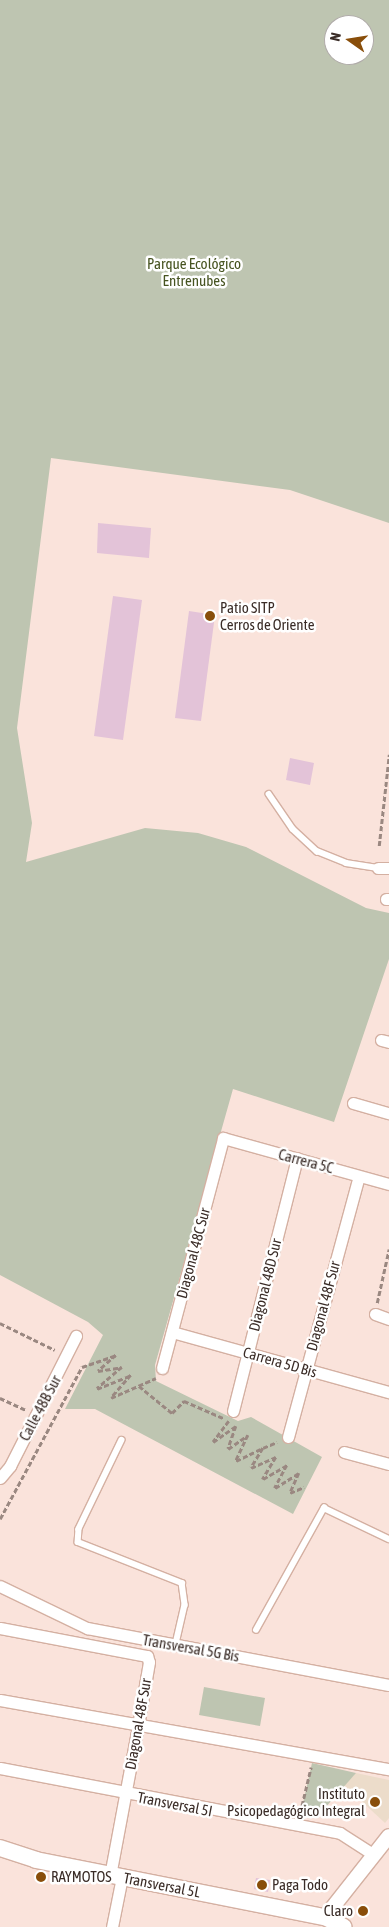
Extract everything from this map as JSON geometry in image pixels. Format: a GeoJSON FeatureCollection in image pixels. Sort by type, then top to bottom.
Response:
{"type":"FeatureCollection","features":[{"type":"Feature","properties":{"kind":"main road","name":"Transversal 5L"},"geometry":{"type":"LineString","coordinates":[[0,1848],[36,1860],[344,1927]]}},
{"type":"Feature","properties":{"kind":"street"},"geometry":{"type":"LineString","coordinates":[[353,1103],[389,1113]]}},
{"type":"Feature","properties":{"kind":"street","name":"Carrera 5C"},"geometry":{"type":"LineString","coordinates":[[223,1138],[389,1184]]}},
{"type":"Feature","properties":{"kind":"street","name":"Diagonal 48C Sur"},"geometry":{"type":"LineString","coordinates":[[162,1368],[223,1138]]}},
{"type":"Feature","properties":{"kind":"street","name":"Diagonal 48D Sur"},"geometry":{"type":"LineString","coordinates":[[233,1411],[297,1158]]}},
{"type":"Feature","properties":{"kind":"street","name":"Diagonal 48F Sur"},"geometry":{"type":"LineString","coordinates":[[288,1437],[360,1176]]}},
{"type":"Feature","properties":{"kind":"street"},"geometry":{"type":"LineString","coordinates":[[375,1314],[389,1318]]}},
{"type":"Feature","properties":{"kind":"street","name":"Carrera 5D Bis"},"geometry":{"type":"LineString","coordinates":[[172,1332],[389,1392]]}},
{"type":"Feature","properties":{"kind":"street","name":"Calle 48B Sur"},"geometry":{"type":"LineString","coordinates":[[0,1478],[10,1466],[76,1336]]}},
{"type":"Feature","properties":{"kind":"street"},"geometry":{"type":"LineString","coordinates":[[344,1452],[389,1464]]}},
{"type":"Feature","properties":{"kind":"street","name":"Transversal 5G Bis"},"geometry":{"type":"LineString","coordinates":[[0,1586],[87,1628],[389,1686]]}},
{"type":"Feature","properties":{"kind":"street","name":"Transversal 5G Bis"},"geometry":{"type":"LineString","coordinates":[[0,1628],[142,1654],[149,1662]]}},
{"type":"Feature","properties":{"kind":"street","name":"Diagonal 48F Sur"},"geometry":{"type":"LineString","coordinates":[[112,1927],[125,1794],[149,1662]]}},
{"type":"Feature","properties":{"kind":"street"},"geometry":{"type":"LineString","coordinates":[[0,1700],[389,1769]]}},
{"type":"Feature","properties":{"kind":"street","name":"Transversal 5I"},"geometry":{"type":"LineString","coordinates":[[0,1768],[125,1794],[346,1835],[374,1855]]}},
{"type":"Feature","properties":{"kind":"street"},"geometry":{"type":"LineString","coordinates":[[324,1922],[389,1836]]}},
{"type":"Feature","properties":{"kind":"lane"},"geometry":{"type":"LineString","coordinates":[[268,794],[293,829],[317,851],[346,863],[379,868]]}},
{"type":"Feature","properties":{"kind":"lane"},"geometry":{"type":"LineString","coordinates":[[122,1440],[80,1529],[78,1542],[182,1583],[185,1604],[176,1644]]}},
{"type":"Feature","properties":{"kind":"lane"},"geometry":{"type":"LineString","coordinates":[[256,1630],[324,1508],[389,1539]]}},
{"type":"Feature","properties":{"kind":"path"},"geometry":{"type":"LineString","coordinates":[[379,846],[389,755]]}},
{"type":"Feature","properties":{"kind":"path"},"geometry":{"type":"LineString","coordinates":[[375,1314],[389,1249]]}},
{"type":"Feature","properties":{"kind":"path"},"geometry":{"type":"LineString","coordinates":[[0,1323],[67,1356]]}},
{"type":"Feature","properties":{"kind":"path"},"geometry":{"type":"LineString","coordinates":[[0,1519],[82,1367],[116,1355],[98,1371],[122,1367],[97,1389],[131,1375],[111,1398],[160,1376],[162,1368]]}},
{"type":"Feature","properties":{"kind":"path"},"geometry":{"type":"LineString","coordinates":[[139,1386],[172,1413],[184,1401],[229,1421],[213,1442],[236,1426],[228,1449],[248,1435],[236,1460],[263,1448],[251,1468],[276,1457],[263,1479],[287,1465],[275,1488],[300,1473],[290,1492],[304,1487]]}},
{"type":"Feature","properties":{"kind":"path"},"geometry":{"type":"LineString","coordinates":[[0,1398],[36,1414]]}},
{"type":"Feature","properties":{"kind":"path"},"geometry":{"type":"LineString","coordinates":[[297,1827],[313,1756]]}},
{"type":"Feature","properties":{"kind":"shaded area","name":"Instituto Psicopedagógico Integral"},"geometry":{"type":"Polygon","coordinates":[[[356,1773],[389,1780],[389,1818],[385,1823],[344,1785],[356,1773]]]}},
{"type":"Feature","properties":{"kind":"green space","name":"Parque Ecológico Entrenubes"},"geometry":{"type":"Polygon","coordinates":[[[0,0],[389,0],[389,523],[290,490],[51,458],[17,728],[32,823],[26,862],[145,828],[198,833],[246,847],[366,908],[389,913],[389,959],[334,1122],[233,1089],[155,1365],[156,1381],[238,1421],[251,1417],[322,1457],[293,1514],[95,1409],[65,1409],[103,1335],[88,1322],[0,1275],[0,0]]]}},
{"type":"Feature","properties":{"kind":"green space"},"geometry":{"type":"Polygon","coordinates":[[[204,1687],[265,1698],[260,1726],[199,1715],[204,1687]]]}},
{"type":"Feature","properties":{"kind":"green space"},"geometry":{"type":"Polygon","coordinates":[[[312,1763],[356,1773],[317,1817],[301,1812],[312,1763]]]}},
{"type":"Feature","properties":{"kind":"building"},"geometry":{"type":"Polygon","coordinates":[[[98,523],[151,528],[149,558],[97,553],[98,523]]]}},
{"type":"Feature","properties":{"kind":"building"},"geometry":{"type":"Polygon","coordinates":[[[113,596],[142,600],[123,740],[94,736],[113,596]]]}},
{"type":"Feature","properties":{"kind":"building"},"geometry":{"type":"Polygon","coordinates":[[[189,611],[215,615],[201,721],[175,718],[189,611]]]}},
{"type":"Feature","properties":{"kind":"building"},"geometry":{"type":"Polygon","coordinates":[[[290,758],[314,763],[310,785],[286,780],[290,758]]]}},
{"type":"Feature","properties":{"kind":"building","name":"Paga Todo"},"geometry":{"type":"Polygon","coordinates":[[[256,1878],[270,1880],[268,1892],[254,1889],[256,1878]]]}},
{"type":"Feature","properties":{"kind":"place","name":"Patio SITP Cerros de Oriente"},"geometry":{"type":"Point","coordinates":[210,616]}},
{"type":"Feature","properties":{"kind":"place","name":"Instituto Psicopedagógico Integral"},"geometry":{"type":"Point","coordinates":[375,1802]}},
{"type":"Feature","properties":{"kind":"place","name":"RAYMOTOS"},"geometry":{"type":"Point","coordinates":[41,1877]}},
{"type":"Feature","properties":{"kind":"place","name":"Paga Todo"},"geometry":{"type":"Point","coordinates":[262,1885]}},
{"type":"Feature","properties":{"kind":"place","name":"Claro"},"geometry":{"type":"Point","coordinates":[363,1911]}}]}
